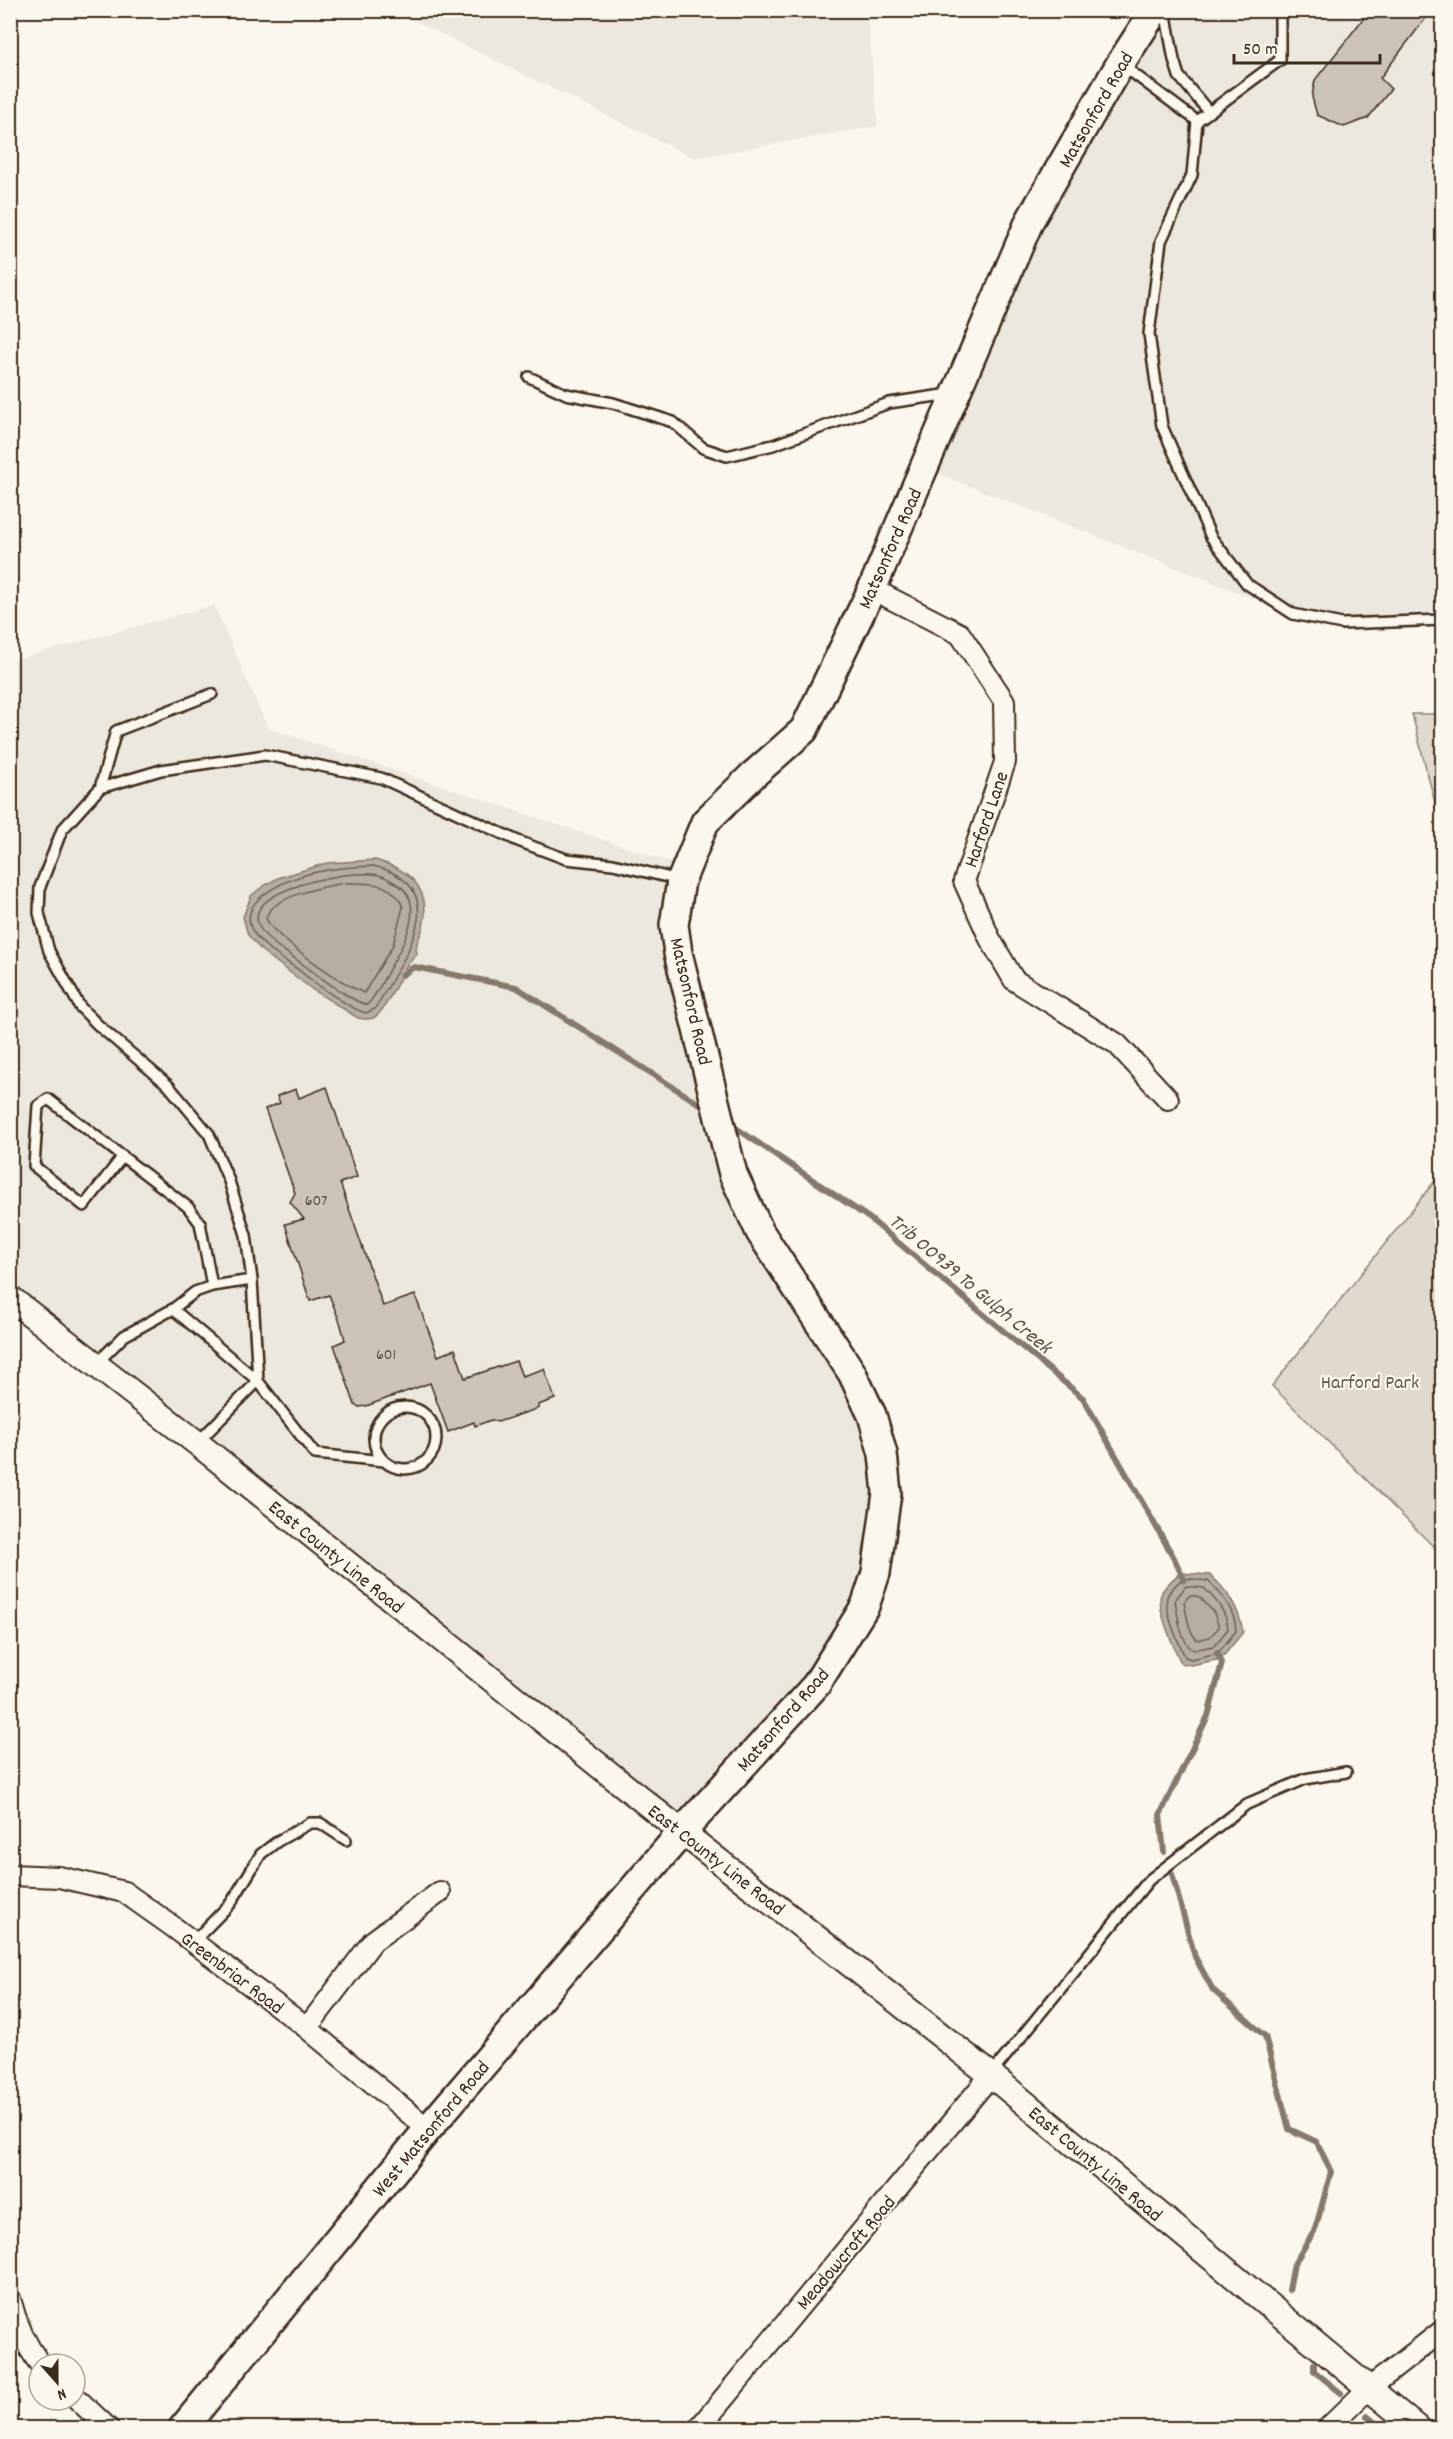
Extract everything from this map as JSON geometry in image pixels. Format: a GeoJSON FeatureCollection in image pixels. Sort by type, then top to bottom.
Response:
{"type":"FeatureCollection","features":[{"type":"Feature","properties":{"kind":"main road","name":"Matsonford Road"},"geometry":{"type":"LineString","coordinates":[[682,1832],[816,1685],[844,1643],[865,1606],[876,1573],[887,1493],[883,1454],[872,1415],[852,1373],[760,1232],[734,1174],[678,953],[674,925],[681,881],[705,822],[804,730],[872,589],[1030,220],[1120,64],[1155,10]]}},
{"type":"Feature","properties":{"kind":"main road","name":"West Matsonford Road"},"geometry":{"type":"LineString","coordinates":[[183,2428],[428,2129],[682,1832]]}},
{"type":"Feature","properties":{"kind":"street","name":"Harford Lane"},"geometry":{"type":"LineString","coordinates":[[872,589],[960,634],[1004,701],[1005,762],[964,881],[990,939],[1014,980],[1117,1044],[1168,1100]]}},
{"type":"Feature","properties":{"kind":"street","name":"East County Line Road"},"geometry":{"type":"LineString","coordinates":[[10,1298],[197,1443],[682,1832],[991,2075],[1417,2428]]}},
{"type":"Feature","properties":{"kind":"street","name":"Greenbriar Road"},"geometry":{"type":"LineString","coordinates":[[10,1875],[58,1877],[124,1892],[307,2028],[428,2129]]}},
{"type":"Feature","properties":{"kind":"street"},"geometry":{"type":"LineString","coordinates":[[307,2028],[374,1941],[440,1892]]}},
{"type":"Feature","properties":{"kind":"street","name":"Meadowcroft Road"},"geometry":{"type":"LineString","coordinates":[[699,2428],[991,2075]]}},
{"type":"Feature","properties":{"kind":"street"},"geometry":{"type":"LineString","coordinates":[[10,2299],[15,2320],[31,2352]]}},
{"type":"Feature","properties":{"kind":"street"},"geometry":{"type":"LineString","coordinates":[[1328,2428],[1368,2389],[1443,2331]]}},
{"type":"Feature","properties":{"kind":"street"},"geometry":{"type":"LineString","coordinates":[[87,2408],[108,2428]]}},
{"type":"Feature","properties":{"kind":"lane"},"geometry":{"type":"LineString","coordinates":[[1165,10],[1179,76],[1209,112]]}},
{"type":"Feature","properties":{"kind":"lane"},"geometry":{"type":"LineString","coordinates":[[1280,10],[1280,60],[1197,121],[1192,175],[1161,241],[1149,334],[1162,426],[1211,537],[1247,584],[1293,614],[1342,624],[1443,620]]}},
{"type":"Feature","properties":{"kind":"lane"},"geometry":{"type":"LineString","coordinates":[[1120,64],[1197,121]]}},
{"type":"Feature","properties":{"kind":"lane"},"geometry":{"type":"LineString","coordinates":[[529,377],[566,394],[613,403],[673,422],[704,448],[727,456],[773,445],[889,403],[956,394]]}},
{"type":"Feature","properties":{"kind":"lane"},"geometry":{"type":"LineString","coordinates":[[197,1443],[258,1381],[252,1280],[246,1235],[229,1181],[209,1134],[168,1085],[80,1007],[49,951],[39,914],[40,887],[62,830],[100,788],[116,731],[212,694]]}},
{"type":"Feature","properties":{"kind":"lane"},"geometry":{"type":"LineString","coordinates":[[100,788],[160,770],[265,755],[381,778],[518,841],[566,859],[613,864],[681,881]]}},
{"type":"Feature","properties":{"kind":"lane"},"geometry":{"type":"LineString","coordinates":[[123,1156],[84,1206],[34,1166],[38,1106],[48,1099],[123,1156],[188,1207],[200,1222],[212,1286]]}},
{"type":"Feature","properties":{"kind":"lane"},"geometry":{"type":"LineString","coordinates":[[96,1365],[124,1336],[147,1321],[173,1309],[195,1292],[212,1286],[252,1280]]}},
{"type":"Feature","properties":{"kind":"lane"},"geometry":{"type":"LineString","coordinates":[[173,1309],[258,1381],[315,1454],[384,1461],[392,1467],[411,1469],[428,1459],[436,1442],[432,1423],[425,1415],[408,1407],[389,1412],[381,1418],[374,1435],[378,1454],[384,1461]]}},
{"type":"Feature","properties":{"kind":"lane"},"geometry":{"type":"LineString","coordinates":[[991,2075],[1149,1880],[1247,1804],[1305,1779],[1346,1772]]}},
{"type":"Feature","properties":{"kind":"lane"},"geometry":{"type":"LineString","coordinates":[[193,1942],[231,1903],[261,1854],[278,1841],[310,1823],[320,1823],[346,1840]]}},
{"type":"Feature","properties":{"kind":"shaded area"},"geometry":{"type":"Polygon","coordinates":[[[403,11],[867,11],[878,126],[694,158],[411,19],[403,11]]]}},
{"type":"Feature","properties":{"kind":"shaded area"},"geometry":{"type":"Polygon","coordinates":[[[1155,11],[1442,11],[1442,620],[1342,624],[1293,614],[924,468],[1030,220],[1155,11]]]}},
{"type":"Feature","properties":{"kind":"shaded area"},"geometry":{"type":"Polygon","coordinates":[[[214,605],[268,728],[688,868],[674,925],[733,1174],[883,1454],[865,1606],[682,1832],[11,1298],[10,661],[214,605]]]}},
{"type":"Feature","properties":{"kind":"green space"},"geometry":{"type":"Polygon","coordinates":[[[1412,714],[1442,714],[1442,830],[1412,714]]]}},
{"type":"Feature","properties":{"kind":"green space","name":"Harford Park"},"geometry":{"type":"Polygon","coordinates":[[[1442,1172],[1442,1555],[1272,1386],[1442,1172]]]}},
{"type":"Feature","properties":{"kind":"water"},"geometry":{"type":"Polygon","coordinates":[[[375,860],[398,869],[415,882],[421,891],[425,913],[416,947],[417,954],[406,968],[384,1007],[373,1018],[366,1019],[358,1018],[313,990],[262,951],[248,935],[243,917],[251,896],[278,878],[327,863],[375,860]]]}},
{"type":"Feature","properties":{"kind":"water"},"geometry":{"type":"Polygon","coordinates":[[[1180,1573],[1210,1575],[1222,1587],[1236,1608],[1243,1632],[1221,1659],[1191,1665],[1181,1663],[1167,1629],[1160,1600],[1164,1588],[1180,1573]]]}},
{"type":"Feature","properties":{"kind":"building"},"geometry":{"type":"Polygon","coordinates":[[[1370,10],[1432,10],[1380,78],[1391,89],[1368,118],[1344,127],[1317,115],[1312,97],[1315,80],[1370,10]]]}},
{"type":"Feature","properties":{"kind":"building"},"geometry":{"type":"Polygon","coordinates":[[[327,1087],[357,1177],[340,1183],[383,1306],[415,1295],[438,1356],[455,1349],[465,1378],[516,1361],[522,1376],[544,1369],[555,1399],[538,1405],[539,1408],[498,1422],[491,1420],[475,1426],[474,1422],[448,1432],[430,1383],[366,1406],[355,1405],[334,1345],[345,1340],[340,1322],[329,1295],[310,1301],[285,1224],[304,1219],[290,1202],[295,1193],[265,1109],[280,1103],[277,1096],[296,1089],[299,1098],[327,1087]]]}},
{"type":"Feature","properties":{"kind":"waterway","name":"Trib 00939 To Gulph Creek"},"geometry":{"type":"LineString","coordinates":[[402,975],[414,967],[516,987],[709,1110]]}},
{"type":"Feature","properties":{"kind":"waterway","name":"Trib 00939 To Gulph Creek"},"geometry":{"type":"LineString","coordinates":[[730,1124],[869,1218],[1083,1398],[1174,1558],[1184,1580]]}},
{"type":"Feature","properties":{"kind":"waterway","name":"Trib 00939 To Gulph Creek"},"geometry":{"type":"LineString","coordinates":[[1164,1852],[1160,1815],[1208,1716],[1222,1663],[1217,1652]]}},
{"type":"Feature","properties":{"kind":"waterway","name":"Trib 00939 To Gulph Creek"},"geometry":{"type":"LineString","coordinates":[[1172,1874],[1195,1957],[1213,1990],[1265,2036],[1289,2129],[1317,2142],[1331,2172],[1315,2230],[1294,2264],[1289,2290]]}},
{"type":"Feature","properties":{"kind":"waterway","name":"Trib 00939 To Gulph Creek"},"geometry":{"type":"LineString","coordinates":[[1314,2364],[1314,2371],[1341,2393]]}},
{"type":"Feature","properties":{"kind":"waterway"},"geometry":{"type":"LineString","coordinates":[[10,2381],[13,2384]]}},
{"type":"Feature","properties":{"kind":"waterway","name":"Trib 00939 To Gulph Creek"},"geometry":{"type":"LineString","coordinates":[[1367,2416],[1382,2428]]}}]}
